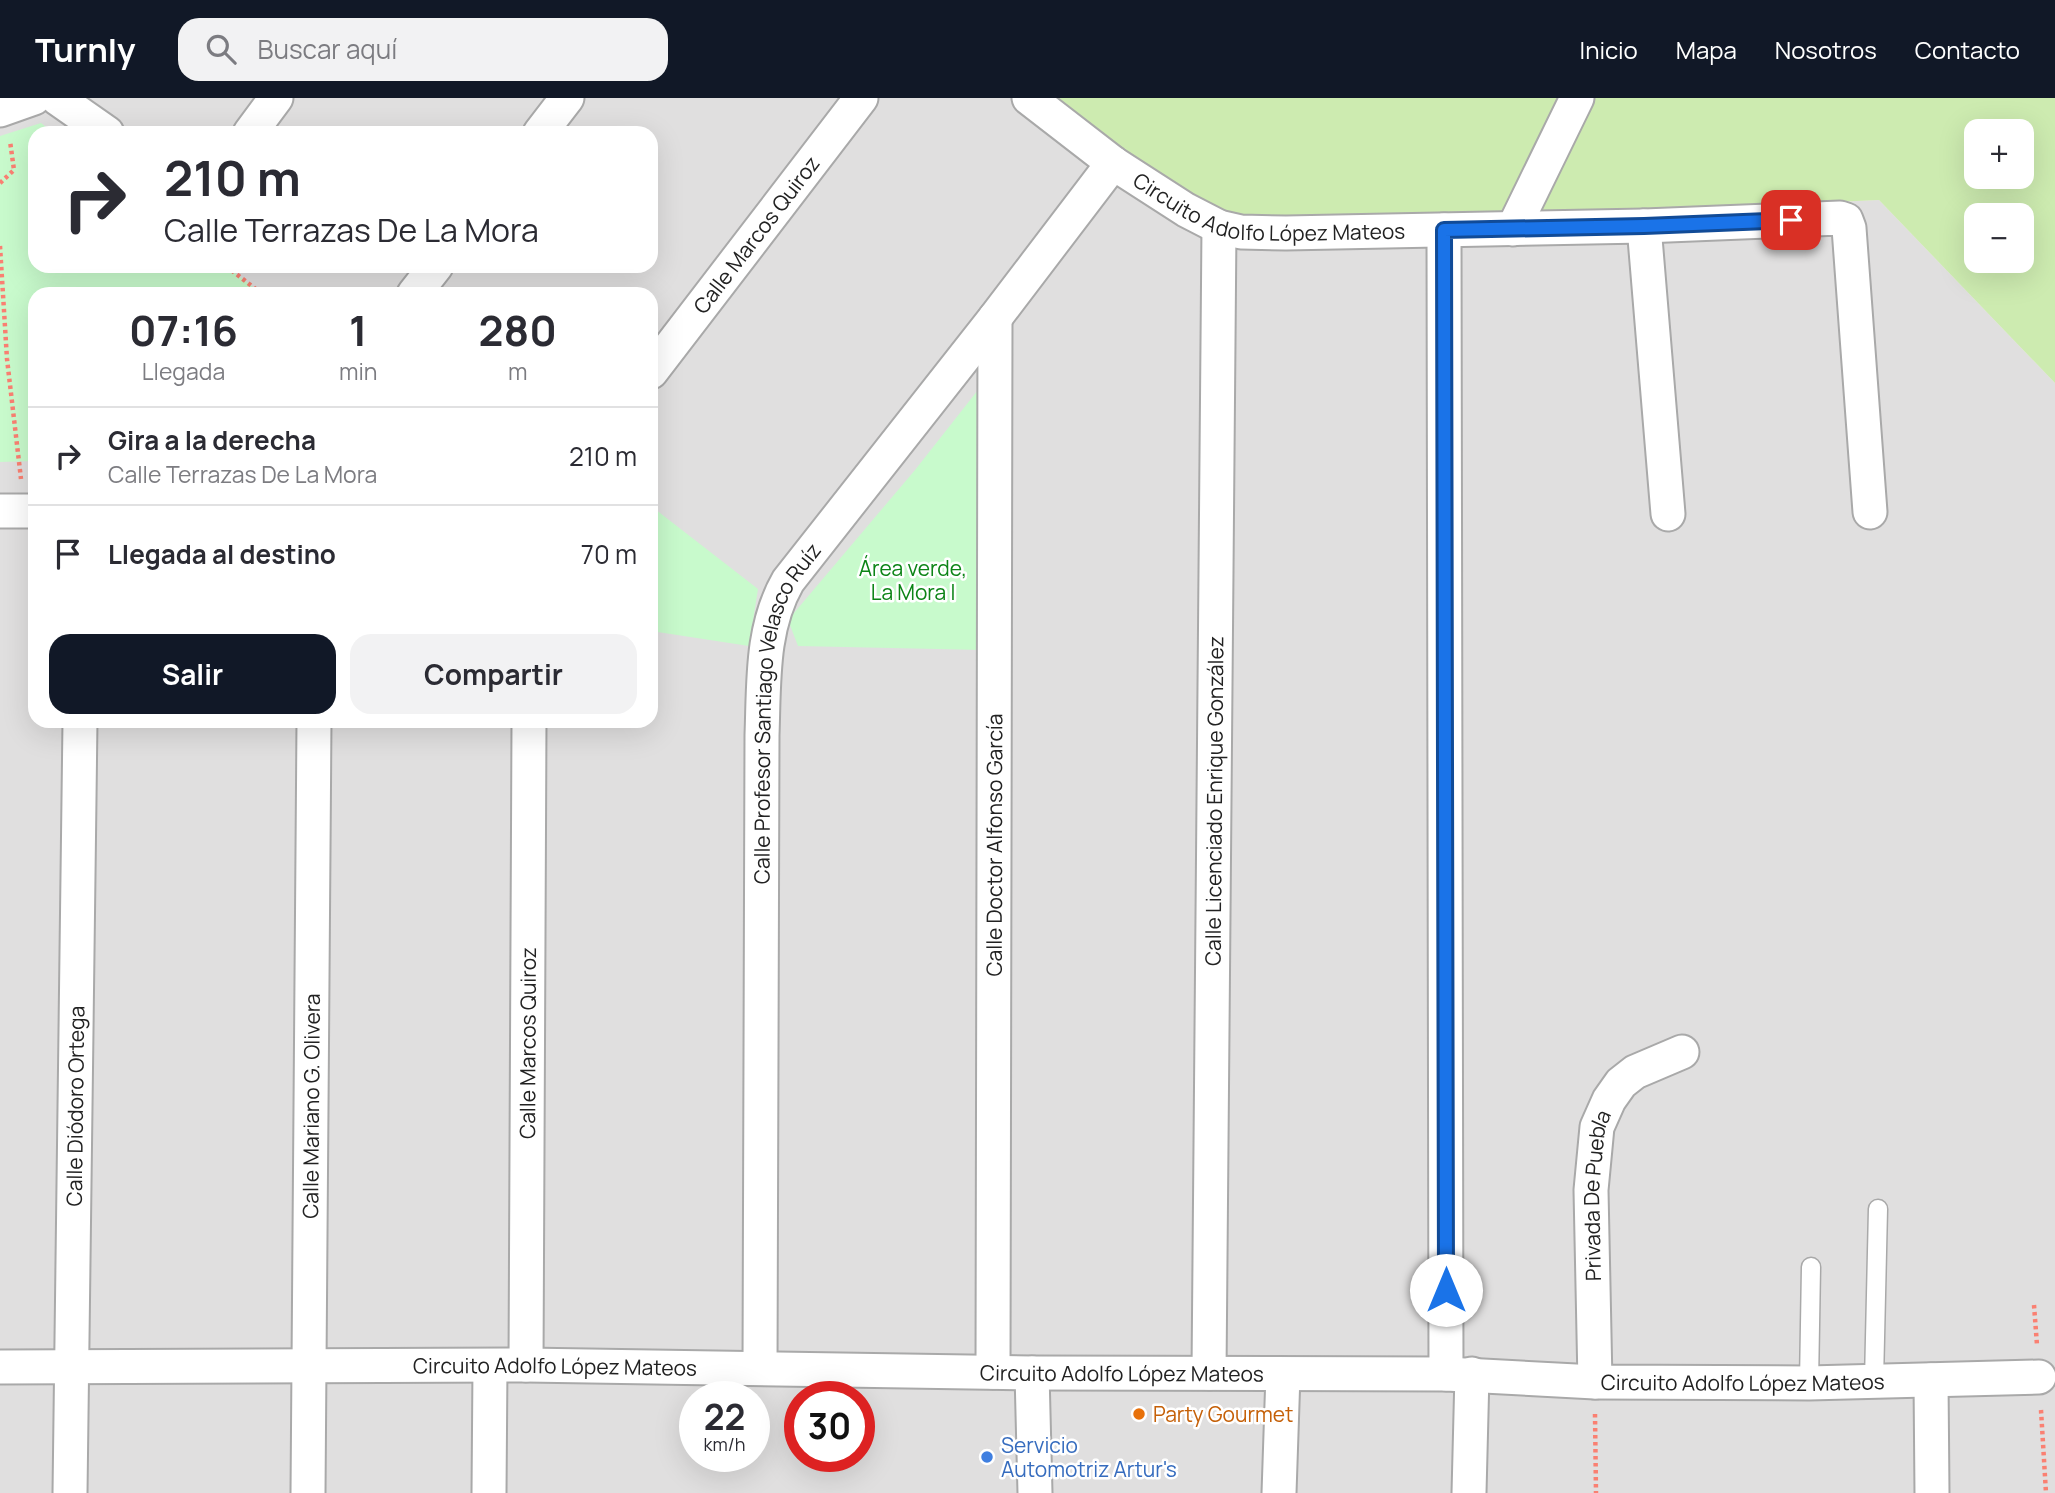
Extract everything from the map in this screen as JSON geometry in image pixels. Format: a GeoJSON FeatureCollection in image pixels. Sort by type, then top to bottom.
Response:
{"type":"FeatureCollection","features":[{"type":"Feature","properties":{"kind":"street"},"geometry":{"type":"LineString","coordinates":[[0,110],[34,98]]}},
{"type":"Feature","properties":{"kind":"street"},"geometry":{"type":"LineString","coordinates":[[57,98],[97,126]]}},
{"type":"Feature","properties":{"kind":"street"},"geometry":{"type":"LineString","coordinates":[[255,126],[276,98]]}},
{"type":"Feature","properties":{"kind":"street"},"geometry":{"type":"LineString","coordinates":[[546,126],[568,98]]}},
{"type":"Feature","properties":{"kind":"street","name":"Calle Marcos Quiroz"},"geometry":{"type":"LineString","coordinates":[[658,363],[861,98]]}},
{"type":"Feature","properties":{"kind":"street","name":"Circuito Adolfo López Mateos"},"geometry":{"type":"LineString","coordinates":[[1029,98],[1112,163],[1186,210],[1219,227],[1241,232],[1513,229],[1840,218],[1846,220],[1849,228],[1870,512]]}},
{"type":"Feature","properties":{"kind":"street"},"geometry":{"type":"LineString","coordinates":[[1513,229],[1577,98]]}},
{"type":"Feature","properties":{"kind":"street","name":"Calle Profesor Santiago Velasco Ruíz"},"geometry":{"type":"LineString","coordinates":[[760,1368],[762,735],[764,664],[776,603],[788,581],[1112,163]]}},
{"type":"Feature","properties":{"kind":"street"},"geometry":{"type":"LineString","coordinates":[[1644,226],[1668,514]]}},
{"type":"Feature","properties":{"kind":"street","name":"Calle Licenciado Enrique González"},"geometry":{"type":"LineString","coordinates":[[1209,1373],[1219,227]]}},
{"type":"Feature","properties":{"kind":"street"},"geometry":{"type":"LineString","coordinates":[[1444,230],[1459,1374],[1469,1493]]}},
{"type":"Feature","properties":{"kind":"street"},"geometry":{"type":"LineString","coordinates":[[420,287],[430,273]]}},
{"type":"Feature","properties":{"kind":"street","name":"Calle Doctor Alfonso García"},"geometry":{"type":"LineString","coordinates":[[993,1372],[995,317]]}},
{"type":"Feature","properties":{"kind":"street","name":"Calle Diódoro Ortega"},"geometry":{"type":"LineString","coordinates":[[70,1493],[80,728]]}},
{"type":"Feature","properties":{"kind":"street","name":"Calle Mariano G. Olivera"},"geometry":{"type":"LineString","coordinates":[[309,1493],[314,728]]}},
{"type":"Feature","properties":{"kind":"street","name":"Calle Marcos Quiroz"},"geometry":{"type":"LineString","coordinates":[[526,1365],[529,728]]}},
{"type":"Feature","properties":{"kind":"street","name":"Privada De Puebla"},"geometry":{"type":"LineString","coordinates":[[1595,1382],[1591,1190],[1598,1127],[1609,1100],[1621,1083],[1635,1072],[1682,1052]]}},
{"type":"Feature","properties":{"kind":"street","name":"Circuito Adolfo López Mateos"},"geometry":{"type":"LineString","coordinates":[[0,1367],[526,1365],[1032,1373],[1459,1374],[1595,1382],[1809,1382],[2039,1377]]}},
{"type":"Feature","properties":{"kind":"street"},"geometry":{"type":"LineString","coordinates":[[489,1493],[490,1366]]}},
{"type":"Feature","properties":{"kind":"street"},"geometry":{"type":"LineString","coordinates":[[1032,1373],[1035,1493]]}},
{"type":"Feature","properties":{"kind":"street"},"geometry":{"type":"LineString","coordinates":[[1279,1493],[1283,1374]]}},
{"type":"Feature","properties":{"kind":"street"},"geometry":{"type":"LineString","coordinates":[[1931,1380],[1933,1493]]}},
{"type":"Feature","properties":{"kind":"lane"},"geometry":{"type":"LineString","coordinates":[[1874,1381],[1878,1209]]}},
{"type":"Feature","properties":{"kind":"lane"},"geometry":{"type":"LineString","coordinates":[[1809,1382],[1811,1267]]}},
{"type":"Feature","properties":{"kind":"path"},"geometry":{"type":"LineString","coordinates":[[0,110],[13,155],[14,170],[0,183]]}},
{"type":"Feature","properties":{"kind":"path"},"geometry":{"type":"LineString","coordinates":[[0,246],[20,511]]}},
{"type":"Feature","properties":{"kind":"path"},"geometry":{"type":"LineString","coordinates":[[235,273],[253,287]]}},
{"type":"Feature","properties":{"kind":"path"},"geometry":{"type":"LineString","coordinates":[[1595,1382],[1595,1493]]}},
{"type":"Feature","properties":{"kind":"shaded area"},"geometry":{"type":"Polygon","coordinates":[[[0,98],[1058,98],[1239,229],[1879,200],[2055,383],[2055,1493],[0,1493],[0,98]]]}},
{"type":"Feature","properties":{"kind":"green space"},"geometry":{"type":"Polygon","coordinates":[[[1049,98],[2055,98],[2055,383],[1879,200],[1239,229],[1129,161],[1049,98]]]}},
{"type":"Feature","properties":{"kind":"green space"},"geometry":{"type":"Polygon","coordinates":[[[28,127],[28,273],[235,273],[253,287],[28,287],[28,461],[0,462],[0,136],[28,127]]]}},
{"type":"Feature","properties":{"kind":"green space","name":"Área verde, La Mora I"},"geometry":{"type":"Polygon","coordinates":[[[978,390],[984,650],[798,646],[788,620],[915,470],[978,390]]]}},
{"type":"Feature","properties":{"kind":"green space"},"geometry":{"type":"Polygon","coordinates":[[[658,511],[758,589],[749,646],[658,632],[658,511]]]}},
{"type":"Feature","properties":{"kind":"place","name":"Party Gourmet"},"geometry":{"type":"Point","coordinates":[1139,1414]}},
{"type":"Feature","properties":{"kind":"place","name":"Servicio Automotriz Artur's"},"geometry":{"type":"Point","coordinates":[987,1457]}},
{"type":"Feature","properties":{"kind":"route"},"geometry":{"type":"LineString","coordinates":[[1446,1290],[1444,230],[1791,220]]}}]}
